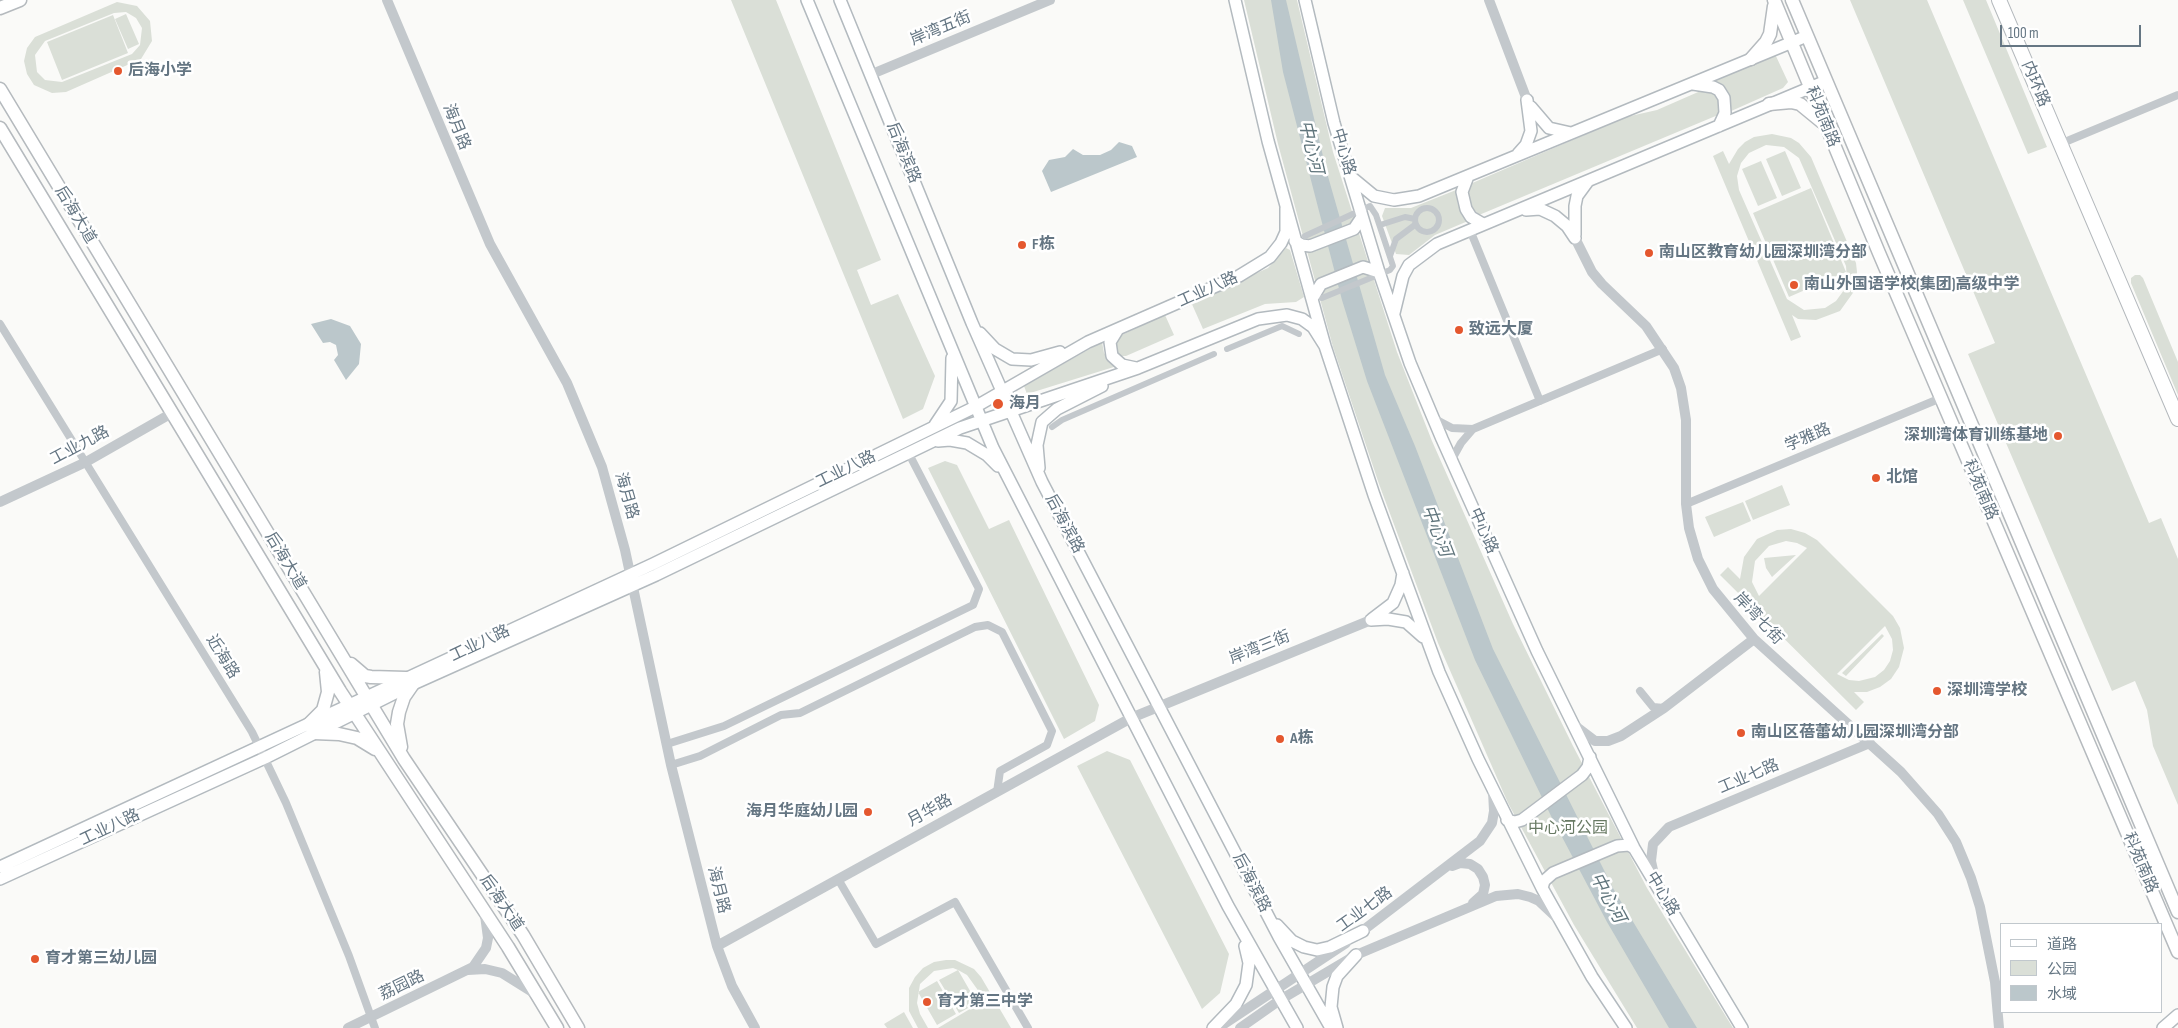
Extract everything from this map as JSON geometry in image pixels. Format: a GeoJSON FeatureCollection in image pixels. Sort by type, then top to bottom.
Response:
{"type":"FeatureCollection","features":[{"type":"Feature","properties":{"kind":"highway","name":"内环路"},"geometry":{"type":"LineString","coordinates":[[1999,0],[2178,419]]}},
{"type":"Feature","properties":{"kind":"main road"},"geometry":{"type":"LineString","coordinates":[[0,9],[20,0]]}},
{"type":"Feature","properties":{"kind":"main road","name":"后海滨路"},"geometry":{"type":"LineString","coordinates":[[807,0],[951,350],[1004,472],[1239,927],[1297,1028]]}},
{"type":"Feature","properties":{"kind":"main road","name":"后海滨路"},"geometry":{"type":"LineString","coordinates":[[840,0],[872,74],[1008,410],[1042,482],[1265,911],[1302,980],[1331,1028]]}},
{"type":"Feature","properties":{"kind":"main road"},"geometry":{"type":"LineString","coordinates":[[1235,0],[1286,208],[1304,241],[1325,346],[1374,495],[1429,644],[1507,820],[1560,923],[1626,1028]]}},
{"type":"Feature","properties":{"kind":"main road","name":"中心路"},"geometry":{"type":"LineString","coordinates":[[1305,0],[1334,123],[1379,273],[1432,416],[1451,461],[1537,651],[1634,848],[1742,1028]]}},
{"type":"Feature","properties":{"kind":"main road"},"geometry":{"type":"LineString","coordinates":[[1751,59],[1766,42],[1770,34],[1774,16],[1774,0]]}},
{"type":"Feature","properties":{"kind":"main road","name":"科苑南路"},"geometry":{"type":"LineString","coordinates":[[1774,0],[1825,125],[2178,952]]}},
{"type":"Feature","properties":{"kind":"main road","name":"科苑南路"},"geometry":{"type":"LineString","coordinates":[[1792,0],[2178,912]]}},
{"type":"Feature","properties":{"kind":"main road"},"geometry":{"type":"LineString","coordinates":[[1350,177],[1374,196],[1394,200],[1419,196],[1807,36]]}},
{"type":"Feature","properties":{"kind":"main road"},"geometry":{"type":"LineString","coordinates":[[1393,314],[1402,276],[1409,265],[1421,254],[1437,244],[1826,81]]}},
{"type":"Feature","properties":{"kind":"main road"},"geometry":{"type":"LineString","coordinates":[[1691,84],[1705,85],[1719,90],[1724,98],[1725,113],[1718,126]]}},
{"type":"Feature","properties":{"kind":"main road","name":"后海大道"},"geometry":{"type":"LineString","coordinates":[[0,89],[404,759],[523,935],[578,1028]]}},
{"type":"Feature","properties":{"kind":"main road"},"geometry":{"type":"LineString","coordinates":[[1527,100],[1537,116],[1549,128],[1573,133]]}},
{"type":"Feature","properties":{"kind":"main road"},"geometry":{"type":"LineString","coordinates":[[1514,157],[1522,150],[1529,138],[1531,124],[1527,100]]}},
{"type":"Feature","properties":{"kind":"main road"},"geometry":{"type":"LineString","coordinates":[[1769,104],[1791,102],[1800,104],[1825,125]]}},
{"type":"Feature","properties":{"kind":"main road","name":"后海大道"},"geometry":{"type":"LineString","coordinates":[[0,128],[323,663],[484,910],[557,1028]]}},
{"type":"Feature","properties":{"kind":"main road"},"geometry":{"type":"LineString","coordinates":[[1468,176],[1462,192],[1466,209],[1471,217],[1484,224]]}},
{"type":"Feature","properties":{"kind":"main road"},"geometry":{"type":"LineString","coordinates":[[1575,238],[1573,225],[1577,196],[1588,181]]}},
{"type":"Feature","properties":{"kind":"main road","name":"工业八路"},"geometry":{"type":"LineString","coordinates":[[632,580],[975,407],[1088,342],[1257,266],[1270,257],[1281,243],[1286,232],[1286,208]]}},
{"type":"Feature","properties":{"kind":"main road"},"geometry":{"type":"LineString","coordinates":[[1517,210],[1540,209],[1555,216],[1568,226],[1575,238]]}},
{"type":"Feature","properties":{"kind":"main road"},"geometry":{"type":"LineString","coordinates":[[1304,241],[1354,229],[1361,215]]}},
{"type":"Feature","properties":{"kind":"main road"},"geometry":{"type":"LineString","coordinates":[[1317,299],[1321,284],[1363,267],[1379,273]]}},
{"type":"Feature","properties":{"kind":"main road","name":"工业八路"},"geometry":{"type":"LineString","coordinates":[[0,879],[410,681],[926,443],[981,420],[1138,368],[1241,325],[1272,316],[1287,315],[1308,322],[1325,346]]}},
{"type":"Feature","properties":{"kind":"main road"},"geometry":{"type":"LineString","coordinates":[[972,323],[995,349],[1017,360],[1041,358],[1088,342]]}},
{"type":"Feature","properties":{"kind":"main road"},"geometry":{"type":"LineString","coordinates":[[1118,328],[1110,342],[1112,356],[1122,365],[1138,368]]}},
{"type":"Feature","properties":{"kind":"main road"},"geometry":{"type":"LineString","coordinates":[[933,428],[951,401],[951,350]]}},
{"type":"Feature","properties":{"kind":"main road"},"geometry":{"type":"LineString","coordinates":[[1042,482],[1037,445],[1042,422],[1057,409],[1138,368]]}},
{"type":"Feature","properties":{"kind":"main road"},"geometry":{"type":"LineString","coordinates":[[926,443],[950,440],[967,443],[987,455],[1004,472]]}},
{"type":"Feature","properties":{"kind":"main road"},"geometry":{"type":"LineString","coordinates":[[1372,620],[1393,603],[1401,585],[1403,573]]}},
{"type":"Feature","properties":{"kind":"main road"},"geometry":{"type":"LineString","coordinates":[[1372,620],[1388,619],[1406,622],[1414,627],[1429,644]]}},
{"type":"Feature","properties":{"kind":"main road"},"geometry":{"type":"LineString","coordinates":[[340,652],[354,668],[365,676],[410,681],[400,706],[397,724],[404,759]]}},
{"type":"Feature","properties":{"kind":"main road"},"geometry":{"type":"LineString","coordinates":[[323,663],[328,681],[326,698],[323,710],[311,729],[357,738],[381,754]]}},
{"type":"Feature","properties":{"kind":"main road","name":"工业八路"},"geometry":{"type":"LineString","coordinates":[[0,867],[262,753]]}},
{"type":"Feature","properties":{"kind":"main road"},"geometry":{"type":"LineString","coordinates":[[1507,820],[1515,822],[1522,820],[1582,775],[1588,767],[1590,757]]}},
{"type":"Feature","properties":{"kind":"main road"},"geometry":{"type":"LineString","coordinates":[[1542,888],[1547,876],[1553,873],[1617,846],[1629,845],[1634,848]]}},
{"type":"Feature","properties":{"kind":"main road"},"geometry":{"type":"LineString","coordinates":[[1265,911],[1282,931],[1304,947],[1317,950],[1330,947],[1363,931]]}},
{"type":"Feature","properties":{"kind":"main road"},"geometry":{"type":"LineString","coordinates":[[1214,1028],[1236,1004],[1246,985],[1249,963],[1239,927]]}},
{"type":"Feature","properties":{"kind":"main road"},"geometry":{"type":"LineString","coordinates":[[1337,1028],[1331,1007],[1333,987],[1337,976],[1356,955]]}},
{"type":"Feature","properties":{"kind":"main road"},"geometry":{"type":"LineString","coordinates":[[2163,1028],[2178,1015]]}},
{"type":"Feature","properties":{"kind":"street","name":"海月路"},"geometry":{"type":"LineString","coordinates":[[387,0],[490,244],[567,383],[588,428],[602,467],[632,580],[671,765],[717,946],[732,986],[755,1028]]}},
{"type":"Feature","properties":{"kind":"street","name":"岸湾五街"},"geometry":{"type":"LineString","coordinates":[[872,74],[1050,0]]}},
{"type":"Feature","properties":{"kind":"street"},"geometry":{"type":"LineString","coordinates":[[1489,0],[1527,100]]}},
{"type":"Feature","properties":{"kind":"street"},"geometry":{"type":"LineString","coordinates":[[2060,144],[2178,95]]}},
{"type":"Feature","properties":{"kind":"street"},"geometry":{"type":"LineString","coordinates":[[1304,241],[1361,215],[1370,206],[1380,225],[1393,266],[1317,299]]}},
{"type":"Feature","properties":{"kind":"street"},"geometry":{"type":"LineString","coordinates":[[1380,225],[1406,217],[1416,221],[1396,239],[1390,256]]}},
{"type":"Feature","properties":{"kind":"street"},"geometry":{"type":"LineString","coordinates":[[1470,230],[1540,401]]}},
{"type":"Feature","properties":{"kind":"street","name":"岸湾七街"},"geometry":{"type":"LineString","coordinates":[[1575,238],[1592,272],[1602,284],[1641,320],[1663,349],[1674,368],[1685,404],[1687,440],[1686,504],[1693,545],[1704,574],[1721,601],[1754,639],[1870,743],[1928,801],[1956,842],[1971,878],[1980,907],[1995,982]]}},
{"type":"Feature","properties":{"kind":"street","name":"近海路"},"geometry":{"type":"LineString","coordinates":[[0,324],[262,753],[286,803],[375,1028]]}},
{"type":"Feature","properties":{"kind":"street"},"geometry":{"type":"LineString","coordinates":[[1227,349],[1282,326],[1300,334]]}},
{"type":"Feature","properties":{"kind":"street"},"geometry":{"type":"LineString","coordinates":[[1451,461],[1461,443],[1474,429],[1663,349]]}},
{"type":"Feature","properties":{"kind":"street"},"geometry":{"type":"LineString","coordinates":[[1052,427],[1062,420],[1214,354]]}},
{"type":"Feature","properties":{"kind":"street","name":"学雅路"},"geometry":{"type":"LineString","coordinates":[[1686,504],[1941,398]]}},
{"type":"Feature","properties":{"kind":"street","name":"工业九路"},"geometry":{"type":"LineString","coordinates":[[0,502],[86,462],[172,413]]}},
{"type":"Feature","properties":{"kind":"street"},"geometry":{"type":"LineString","coordinates":[[1432,416],[1452,428],[1474,429]]}},
{"type":"Feature","properties":{"kind":"street"},"geometry":{"type":"LineString","coordinates":[[667,744],[724,726],[974,605],[979,589],[908,452]]}},
{"type":"Feature","properties":{"kind":"street","name":"岸湾三街"},"geometry":{"type":"LineString","coordinates":[[1159,705],[1372,620]]}},
{"type":"Feature","properties":{"kind":"street"},"geometry":{"type":"LineString","coordinates":[[671,765],[700,756],[780,715],[800,714],[975,627],[988,625],[1002,632],[1052,731],[1047,745],[1000,772],[997,792]]}},
{"type":"Feature","properties":{"kind":"street"},"geometry":{"type":"LineString","coordinates":[[1574,725],[1595,741],[1608,741],[1620,736],[1664,708],[1754,639]]}},
{"type":"Feature","properties":{"kind":"street"},"geometry":{"type":"LineString","coordinates":[[1640,691],[1653,707],[1664,708]]}},
{"type":"Feature","properties":{"kind":"street","name":"月华路"},"geometry":{"type":"LineString","coordinates":[[717,946],[1131,718],[1159,705]]}},
{"type":"Feature","properties":{"kind":"street","name":"工业七路"},"geometry":{"type":"LineString","coordinates":[[1656,882],[1651,861],[1653,844],[1669,827],[1870,743]]}},
{"type":"Feature","properties":{"kind":"street","name":"工业七路"},"geometry":{"type":"LineString","coordinates":[[1302,980],[1363,931],[1446,869],[1487,833],[1494,811],[1493,790]]}},
{"type":"Feature","properties":{"kind":"street"},"geometry":{"type":"LineString","coordinates":[[1446,869],[1460,863],[1470,864],[1478,869],[1485,885],[1482,894],[1471,906]]}},
{"type":"Feature","properties":{"kind":"street"},"geometry":{"type":"LineString","coordinates":[[838,879],[876,944],[955,902],[1028,1028]]}},
{"type":"Feature","properties":{"kind":"street","name":"工业七路"},"geometry":{"type":"LineString","coordinates":[[1218,1028],[1302,980],[1496,896],[1518,894],[1539,900],[1560,923]]}},
{"type":"Feature","properties":{"kind":"street","name":"荔园路"},"geometry":{"type":"LineString","coordinates":[[348,1028],[468,970],[478,962],[486,948],[488,938],[484,910]]}},
{"type":"Feature","properties":{"kind":"street","name":"荔园路"},"geometry":{"type":"LineString","coordinates":[[468,970],[485,969],[502,973],[524,985],[537,995]]}},
{"type":"Feature","properties":{"kind":"street"},"geometry":{"type":"LineString","coordinates":[[1995,982],[2000,999]]}},
{"type":"Feature","properties":{"kind":"street"},"geometry":{"type":"LineString","coordinates":[[1995,982],[1999,1028]]}},
{"type":"Feature","properties":{"kind":"street","name":"工业七路"},"geometry":{"type":"LineString","coordinates":[[1240,1028],[1277,995]]}},
{"type":"Feature","properties":{"kind":"street"},"geometry":{"type":"LineString","coordinates":[[2003,1013],[2006,1028]]}},
{"type":"Feature","properties":{"kind":"street"},"geometry":{"type":"LineString","coordinates":[[2168,1028],[2178,1024]]}},
{"type":"Feature","properties":{"kind":"green space"},"geometry":{"type":"Polygon","coordinates":[[[731,0],[776,0],[881,260],[857,270],[871,305],[898,294],[935,376],[923,409],[903,419],[731,0]]]}},
{"type":"Feature","properties":{"kind":"green space","name":"中心河公园"},"geometry":{"type":"Polygon","coordinates":[[[1244,0],[1297,0],[1333,152],[1397,352],[1432,441],[1513,624],[1573,746],[1647,888],[1733,1028],[1637,1028],[1574,925],[1508,803],[1438,643],[1379,484],[1333,347],[1278,144],[1244,0]]]}},
{"type":"Feature","properties":{"kind":"green space","name":"深圳湾体育训练基地"},"geometry":{"type":"Polygon","coordinates":[[[1850,0],[1927,0],[2149,523],[2161,518],[2178,559],[2178,805],[2153,746],[2147,710],[2135,681],[2112,691],[1968,354],[1995,343],[1850,0]]]}},
{"type":"Feature","properties":{"kind":"green space"},"geometry":{"type":"Polygon","coordinates":[[[1963,0],[1986,0],[2047,147],[2028,154],[1963,0]]]}},
{"type":"Feature","properties":{"kind":"green space"},"geometry":{"type":"Polygon","coordinates":[[[117,2],[137,6],[150,21],[152,41],[141,59],[66,92],[52,93],[34,85],[27,74],[24,61],[27,48],[35,37],[117,2]],[[126,12],[114,13],[45,41],[35,55],[37,72],[45,80],[62,82],[132,54],[140,45],[142,28],[136,18],[126,12]]]}},
{"type":"Feature","properties":{"kind":"green space"},"geometry":{"type":"Polygon","coordinates":[[[126,14],[139,44],[128,49],[115,19],[126,14]]]}},
{"type":"Feature","properties":{"kind":"green space"},"geometry":{"type":"Polygon","coordinates":[[[113,15],[128,53],[62,80],[47,42],[113,15]]]}},
{"type":"Feature","properties":{"kind":"green space"},"geometry":{"type":"Polygon","coordinates":[[[1775,54],[1788,82],[1783,88],[1729,112],[1710,82],[1775,54]]]}},
{"type":"Feature","properties":{"kind":"green space"},"geometry":{"type":"Polygon","coordinates":[[[1705,89],[1717,94],[1721,109],[1718,115],[1479,215],[1471,207],[1467,194],[1470,184],[1626,117],[1657,110],[1705,89]]]}},
{"type":"Feature","properties":{"kind":"green space"},"geometry":{"type":"Polygon","coordinates":[[[1772,134],[1791,138],[1799,143],[1811,157],[1856,263],[1855,290],[1840,311],[1816,320],[1798,319],[1792,315],[1801,337],[1791,341],[1713,156],[1723,151],[1729,164],[1738,149],[1754,137],[1772,134]],[[1766,145],[1749,153],[1741,163],[1737,176],[1739,190],[1787,299],[1804,310],[1825,308],[1836,301],[1844,290],[1847,279],[1846,266],[1799,158],[1784,147],[1766,145]]]}},
{"type":"Feature","properties":{"kind":"green space"},"geometry":{"type":"Polygon","coordinates":[[[1785,151],[1801,188],[1782,196],[1766,159],[1785,151]]]}},
{"type":"Feature","properties":{"kind":"green space"},"geometry":{"type":"Polygon","coordinates":[[[1761,161],[1777,198],[1758,206],[1742,169],[1761,161]]]}},
{"type":"Feature","properties":{"kind":"green space"},"geometry":{"type":"Polygon","coordinates":[[[1811,188],[1846,272],[1789,297],[1753,213],[1811,188]]]}},
{"type":"Feature","properties":{"kind":"green space"},"geometry":{"type":"Polygon","coordinates":[[[1456,190],[1458,205],[1468,221],[1435,235],[1409,255],[1396,254],[1382,216],[1385,208],[1411,208],[1456,190]]]}},
{"type":"Feature","properties":{"kind":"green space"},"geometry":{"type":"Polygon","coordinates":[[[1286,248],[1290,250],[1304,297],[1296,302],[1265,304],[1203,329],[1191,302],[1268,268],[1286,248]]]}},
{"type":"Feature","properties":{"kind":"green space"},"geometry":{"type":"Polygon","coordinates":[[[2135,275],[2140,275],[2143,278],[2178,362],[2178,395],[2131,283],[2131,278],[2135,275]]]}},
{"type":"Feature","properties":{"kind":"green space"},"geometry":{"type":"Polygon","coordinates":[[[1165,315],[1174,335],[1126,356],[1119,356],[1114,351],[1115,338],[1165,315]]]}},
{"type":"Feature","properties":{"kind":"green space"},"geometry":{"type":"Polygon","coordinates":[[[1102,342],[1104,353],[1117,366],[1027,394],[1024,386],[1102,342]]]}},
{"type":"Feature","properties":{"kind":"green space"},"geometry":{"type":"Polygon","coordinates":[[[945,461],[957,465],[989,529],[1009,520],[1099,705],[1095,721],[1064,739],[928,468],[945,461]]]}},
{"type":"Feature","properties":{"kind":"green space"},"geometry":{"type":"Polygon","coordinates":[[[1782,485],[1790,505],[1753,520],[1745,501],[1782,485]]]}},
{"type":"Feature","properties":{"kind":"green space"},"geometry":{"type":"Polygon","coordinates":[[[1743,502],[1751,521],[1714,537],[1705,517],[1743,502]]]}},
{"type":"Feature","properties":{"kind":"green space"},"geometry":{"type":"Polygon","coordinates":[[[1791,529],[1805,533],[1817,540],[1893,616],[1900,628],[1904,648],[1899,667],[1891,679],[1880,687],[1867,692],[1854,692],[1864,702],[1856,710],[1720,575],[1728,567],[1740,579],[1744,557],[1757,539],[1777,530],[1791,529]],[[1786,541],[1769,546],[1755,561],[1752,582],[1759,596],[1807,548],[1797,543],[1786,541]],[[1885,626],[1837,674],[1849,680],[1859,681],[1875,677],[1884,670],[1890,661],[1893,650],[1892,639],[1885,626]]]}},
{"type":"Feature","properties":{"kind":"green space"},"geometry":{"type":"Polygon","coordinates":[[[1796,555],[1772,577],[1766,568],[1764,558],[1796,555]]]}},
{"type":"Feature","properties":{"kind":"green space"},"geometry":{"type":"Polygon","coordinates":[[[1882,634],[1884,636],[1846,676],[1842,673],[1882,634]]]}},
{"type":"Feature","properties":{"kind":"green space"},"geometry":{"type":"Polygon","coordinates":[[[1107,751],[1130,760],[1229,954],[1220,993],[1202,1009],[1077,766],[1107,751]]]}},
{"type":"Feature","properties":{"kind":"green space"},"geometry":{"type":"Polygon","coordinates":[[[955,960],[974,969],[981,977],[1011,1028],[938,1028],[985,1000],[967,975],[953,968],[934,971],[920,984],[917,1003],[920,1014],[928,1028],[918,1028],[909,1011],[909,988],[923,968],[934,962],[955,960]]]}},
{"type":"Feature","properties":{"kind":"green space"},"geometry":{"type":"Polygon","coordinates":[[[958,970],[977,1003],[959,1013],[939,980],[958,970]]]}},
{"type":"Feature","properties":{"kind":"green space"},"geometry":{"type":"Polygon","coordinates":[[[937,981],[956,1014],[937,1025],[918,992],[937,981]]]}},
{"type":"Feature","properties":{"kind":"green space"},"geometry":{"type":"Polygon","coordinates":[[[904,1012],[913,1028],[887,1028],[884,1024],[904,1012]]]}},
{"type":"Feature","properties":{"kind":"water","name":"中心河"},"geometry":{"type":"Polygon","coordinates":[[[1271,0],[1286,0],[1327,173],[1385,375],[1415,446],[1493,649],[1614,890],[1697,1028],[1669,1028],[1607,922],[1552,818],[1475,660],[1367,381],[1342,300],[1283,72],[1271,0]]]}},
{"type":"Feature","properties":{"kind":"water"},"geometry":{"type":"Polygon","coordinates":[[[1119,142],[1132,146],[1137,157],[1051,192],[1042,171],[1049,160],[1065,157],[1073,149],[1083,155],[1100,155],[1111,150],[1119,142]]]}},
{"type":"Feature","properties":{"kind":"water"},"geometry":{"type":"Polygon","coordinates":[[[331,319],[350,326],[361,344],[359,364],[346,380],[334,360],[338,355],[336,345],[330,342],[323,343],[311,324],[331,319]]]}},
{"type":"Feature","properties":{"kind":"place","name":"后海小学"},"geometry":{"type":"Point","coordinates":[118,71]}},
{"type":"Feature","properties":{"kind":"place","name":"F栋"},"geometry":{"type":"Point","coordinates":[1022,245]}},
{"type":"Feature","properties":{"kind":"place","name":"南山区教育幼儿园深圳湾分部"},"geometry":{"type":"Point","coordinates":[1649,253]}},
{"type":"Feature","properties":{"kind":"place","name":"南山外国语学校(集团)高级中学"},"geometry":{"type":"Point","coordinates":[1794,285]}},
{"type":"Feature","properties":{"kind":"place","name":"致远大厦"},"geometry":{"type":"Point","coordinates":[1459,330]}},
{"type":"Feature","properties":{"kind":"place","name":"海月"},"geometry":{"type":"Point","coordinates":[998,404]}},
{"type":"Feature","properties":{"kind":"place","name":"深圳湾体育训练基地"},"geometry":{"type":"Point","coordinates":[2058,436]}},
{"type":"Feature","properties":{"kind":"place","name":"北馆"},"geometry":{"type":"Point","coordinates":[1876,478]}},
{"type":"Feature","properties":{"kind":"place","name":"深圳湾学校"},"geometry":{"type":"Point","coordinates":[1937,691]}},
{"type":"Feature","properties":{"kind":"place","name":"南山区蓓蕾幼儿园深圳湾分部"},"geometry":{"type":"Point","coordinates":[1741,733]}},
{"type":"Feature","properties":{"kind":"place","name":"A栋"},"geometry":{"type":"Point","coordinates":[1280,739]}},
{"type":"Feature","properties":{"kind":"place","name":"海月华庭幼儿园"},"geometry":{"type":"Point","coordinates":[868,812]}},
{"type":"Feature","properties":{"kind":"place","name":"育才第三幼儿园"},"geometry":{"type":"Point","coordinates":[35,959]}},
{"type":"Feature","properties":{"kind":"place","name":"育才第三中学"},"geometry":{"type":"Point","coordinates":[927,1002]}}]}
